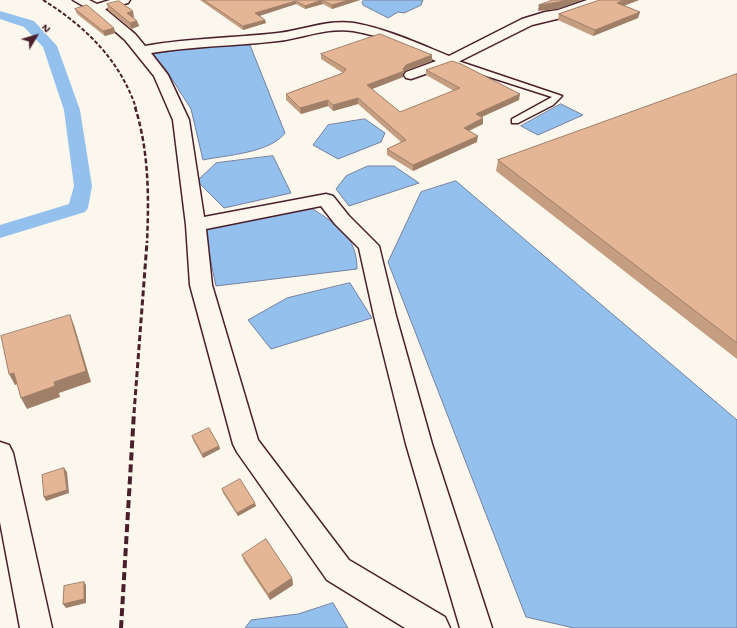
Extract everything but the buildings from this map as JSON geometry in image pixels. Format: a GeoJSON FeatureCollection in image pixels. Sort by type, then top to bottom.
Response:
{"type":"FeatureCollection","features":[{"type":"Feature","properties":{"kind":"main road"},"geometry":{"type":"LineString","coordinates":[[88,4],[124,0]]}},
{"type":"Feature","properties":{"kind":"main road"},"geometry":{"type":"LineString","coordinates":[[411,75],[449,61],[527,22],[545,16],[560,14],[599,0]]}},
{"type":"Feature","properties":{"kind":"main road"},"geometry":{"type":"LineString","coordinates":[[88,4],[130,37],[141,50],[161,75],[182,120],[196,224],[201,285],[246,444],[338,570],[434,628]]}},
{"type":"Feature","properties":{"kind":"main road"},"geometry":{"type":"LineString","coordinates":[[141,50],[180,44],[279,37],[338,26],[353,27],[387,35],[449,61]]}},
{"type":"Feature","properties":{"kind":"main road"},"geometry":{"type":"LineString","coordinates":[[196,224],[326,200],[342,220],[369,246],[384,316],[420,444],[476,628]]}},
{"type":"Feature","properties":{"kind":"main road"},"geometry":{"type":"LineString","coordinates":[[0,453],[36,628]]}},
{"type":"Feature","properties":{"kind":"lane"},"geometry":{"type":"LineString","coordinates":[[449,61],[558,96],[550,103],[515,121]]}},
{"type":"Feature","properties":{"kind":"water"},"geometry":{"type":"Polygon","coordinates":[[[364,0],[423,0],[421,5],[404,13],[398,12],[388,18],[363,5],[362,2],[364,0]]]}},
{"type":"Feature","properties":{"kind":"water"},"geometry":{"type":"Polygon","coordinates":[[[250,45],[285,133],[278,140],[259,149],[236,155],[203,160],[191,109],[165,68],[153,54],[198,47],[250,45]]]}},
{"type":"Feature","properties":{"kind":"water"},"geometry":{"type":"Polygon","coordinates":[[[561,104],[583,115],[538,135],[521,126],[561,104]]]}},
{"type":"Feature","properties":{"kind":"water"},"geometry":{"type":"Polygon","coordinates":[[[365,119],[385,133],[381,142],[338,159],[313,145],[328,125],[365,119]]]}},
{"type":"Feature","properties":{"kind":"water"},"geometry":{"type":"Polygon","coordinates":[[[273,156],[291,193],[224,208],[197,181],[216,163],[273,156]]]}},
{"type":"Feature","properties":{"kind":"water"},"geometry":{"type":"Polygon","coordinates":[[[368,166],[394,166],[419,183],[349,206],[336,189],[346,176],[368,166]]]}},
{"type":"Feature","properties":{"kind":"water"},"geometry":{"type":"Polygon","coordinates":[[[456,181],[737,420],[737,628],[574,628],[526,617],[388,262],[421,192],[456,181]]]}},
{"type":"Feature","properties":{"kind":"water"},"geometry":{"type":"Polygon","coordinates":[[[313,209],[330,220],[344,233],[354,248],[357,269],[216,286],[204,229],[313,209]]]}},
{"type":"Feature","properties":{"kind":"water"},"geometry":{"type":"Polygon","coordinates":[[[350,283],[372,318],[271,349],[248,320],[287,298],[350,283]]]}},
{"type":"Feature","properties":{"kind":"water"},"geometry":{"type":"Polygon","coordinates":[[[333,603],[348,628],[245,628],[251,620],[298,614],[333,603]]]}},
{"type":"Feature","properties":{"kind":"waterway"},"geometry":{"type":"LineString","coordinates":[[0,15],[29,24],[50,46],[72,110],[83,186],[78,208],[0,232]]}},
{"type":"Feature","properties":{"kind":"railway"},"geometry":{"type":"LineString","coordinates":[[43,0],[73,21],[99,46],[121,75],[136,108]]}},
{"type":"Feature","properties":{"kind":"railway"},"geometry":{"type":"LineString","coordinates":[[135,107],[143,140],[147,174],[147,243]]}},
{"type":"Feature","properties":{"kind":"railway"},"geometry":{"type":"LineString","coordinates":[[134,413],[147,242]]}},
{"type":"Feature","properties":{"kind":"railway"},"geometry":{"type":"LineString","coordinates":[[121,628],[134,412]]}}]}
